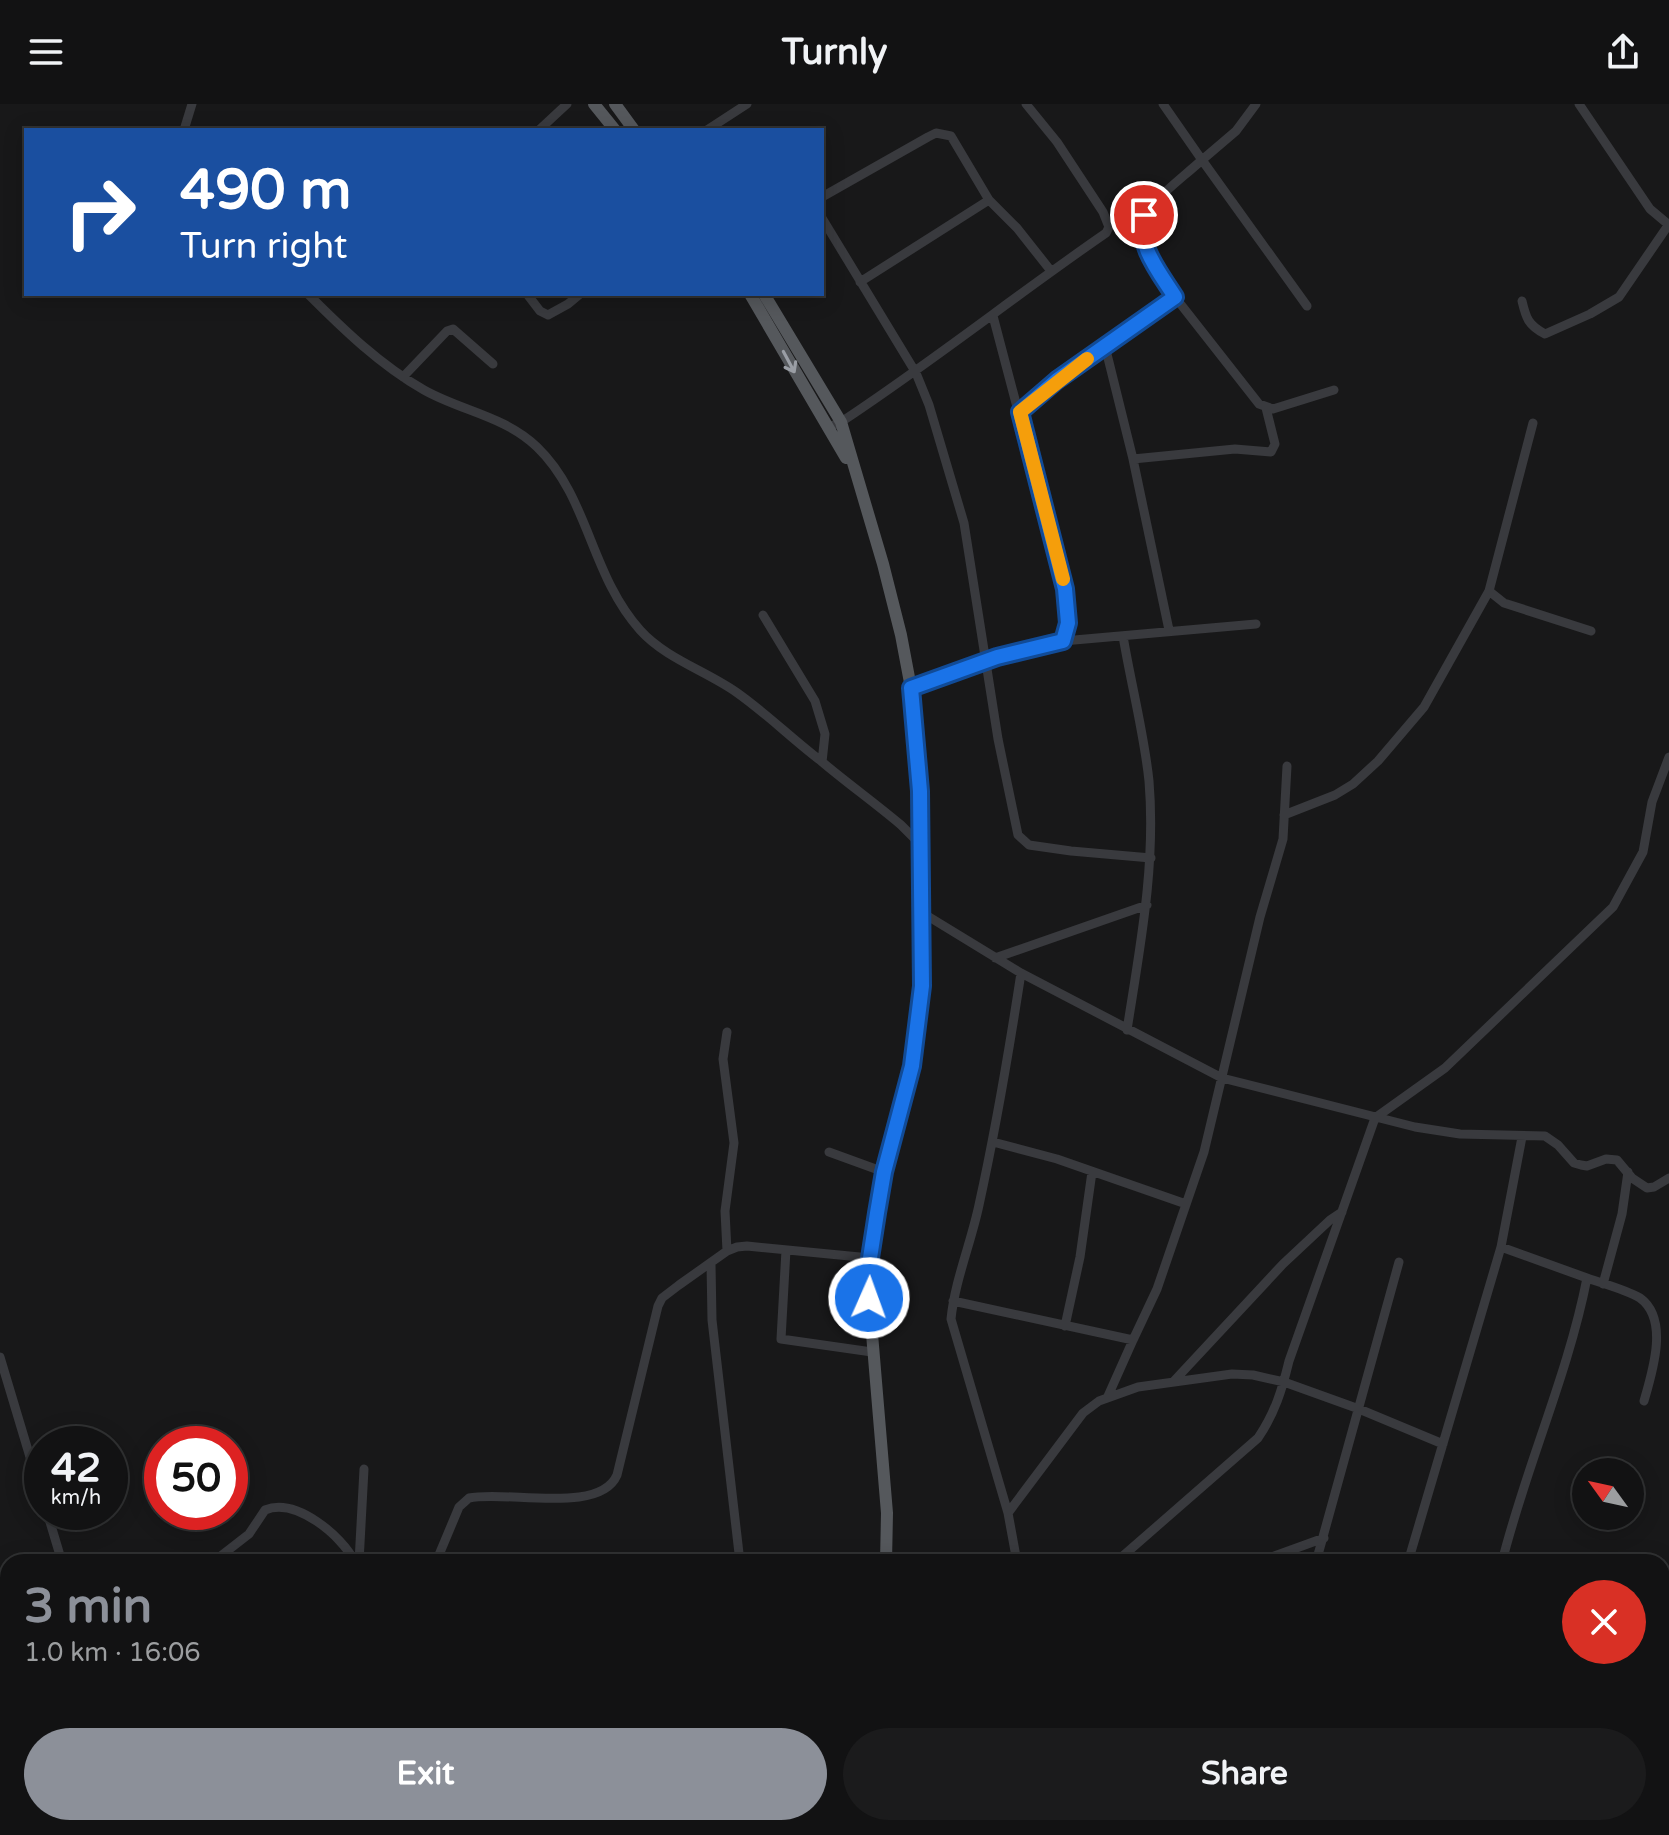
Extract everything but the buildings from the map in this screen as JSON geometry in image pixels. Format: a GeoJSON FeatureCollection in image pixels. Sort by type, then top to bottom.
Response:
{"type":"FeatureCollection","features":[{"type":"Feature","properties":{"kind":"main road"},"geometry":{"type":"LineString","coordinates":[[594,104],[613,128]]}},
{"type":"Feature","properties":{"kind":"main road"},"geometry":{"type":"LineString","coordinates":[[615,104],[633,128]]}},
{"type":"Feature","properties":{"kind":"main road"},"geometry":{"type":"LineString","coordinates":[[751,296],[854,471]]}},
{"type":"Feature","properties":{"kind":"main road"},"geometry":{"type":"LineString","coordinates":[[765,296],[841,422],[883,564],[911,688],[917,745],[923,955],[918,1026],[912,1066],[884,1172],[870,1258],[869,1298],[886,1500],[886,1554]]}},
{"type":"Feature","properties":{"kind":"street"},"geometry":{"type":"LineString","coordinates":[[185,128],[192,104]]}},
{"type":"Feature","properties":{"kind":"street"},"geometry":{"type":"LineString","coordinates":[[541,128],[567,104]]}},
{"type":"Feature","properties":{"kind":"street"},"geometry":{"type":"LineString","coordinates":[[710,128],[747,104]]}},
{"type":"Feature","properties":{"kind":"street"},"geometry":{"type":"LineString","coordinates":[[827,428],[916,373],[1106,233],[1109,227],[1106,218],[1057,142],[1026,104]]}},
{"type":"Feature","properties":{"kind":"street"},"geometry":{"type":"LineString","coordinates":[[1163,104],[1307,306]]}},
{"type":"Feature","properties":{"kind":"street"},"geometry":{"type":"LineString","coordinates":[[1256,104],[1236,131],[1149,207],[1142,221],[1144,244],[1175,297],[1259,404],[1266,408],[1283,406],[1334,390]]}},
{"type":"Feature","properties":{"kind":"street"},"geometry":{"type":"LineString","coordinates":[[1522,301],[1531,327],[1545,334],[1590,314],[1619,297],[1669,224],[1650,209],[1579,104]]}},
{"type":"Feature","properties":{"kind":"street"},"geometry":{"type":"LineString","coordinates":[[824,196],[936,133],[951,136],[989,200],[1017,228],[1051,271]]}},
{"type":"Feature","properties":{"kind":"street"},"geometry":{"type":"LineString","coordinates":[[860,282],[989,200]]}},
{"type":"Feature","properties":{"kind":"street"},"geometry":{"type":"LineString","coordinates":[[824,221],[916,373],[964,523],[984,661],[1013,819],[1023,841],[1029,845],[1071,851],[1151,858]]}},
{"type":"Feature","properties":{"kind":"street"},"geometry":{"type":"LineString","coordinates":[[310,296],[370,352],[403,377],[427,392],[513,428],[536,447],[569,489],[606,580],[641,632],[661,648],[734,691],[892,818],[921,845]]}},
{"type":"Feature","properties":{"kind":"street"},"geometry":{"type":"LineString","coordinates":[[529,296],[540,311],[548,315],[578,296]]}},
{"type":"Feature","properties":{"kind":"street"},"geometry":{"type":"LineString","coordinates":[[1020,412],[1175,297]]}},
{"type":"Feature","properties":{"kind":"street"},"geometry":{"type":"LineString","coordinates":[[993,316],[1065,589],[1068,623],[1063,641]]}},
{"type":"Feature","properties":{"kind":"street"},"geometry":{"type":"LineString","coordinates":[[403,377],[447,331],[453,329],[493,364]]}},
{"type":"Feature","properties":{"kind":"street"},"geometry":{"type":"LineString","coordinates":[[1105,346],[1133,459],[1169,630]]}},
{"type":"Feature","properties":{"kind":"street"},"geometry":{"type":"LineString","coordinates":[[1133,459],[1235,449],[1271,452],[1275,444],[1266,408]]}},
{"type":"Feature","properties":{"kind":"street"},"geometry":{"type":"LineString","coordinates":[[1284,815],[1335,795],[1353,784],[1378,761],[1424,707],[1489,591],[1533,423]]}},
{"type":"Feature","properties":{"kind":"street"},"geometry":{"type":"LineString","coordinates":[[1489,591],[1504,603],[1591,631]]}},
{"type":"Feature","properties":{"kind":"street"},"geometry":{"type":"LineString","coordinates":[[763,615],[815,701],[825,734],[822,762]]}},
{"type":"Feature","properties":{"kind":"street"},"geometry":{"type":"LineString","coordinates":[[911,688],[984,661],[1063,641],[1256,624]]}},
{"type":"Feature","properties":{"kind":"street"},"geometry":{"type":"LineString","coordinates":[[1123,636],[1148,779],[1151,858],[1147,905],[1127,1030]]}},
{"type":"Feature","properties":{"kind":"street"},"geometry":{"type":"LineString","coordinates":[[1125,1554],[1258,1438],[1272,1417],[1375,1118],[1453,1061],[1613,907],[1643,852],[1652,802],[1669,757]]}},
{"type":"Feature","properties":{"kind":"street"},"geometry":{"type":"LineString","coordinates":[[1108,1396],[1157,1289],[1204,1152],[1260,917],[1283,839],[1287,766]]}},
{"type":"Feature","properties":{"kind":"street"},"geometry":{"type":"LineString","coordinates":[[995,958],[1147,905]]}},
{"type":"Feature","properties":{"kind":"street"},"geometry":{"type":"LineString","coordinates":[[921,912],[1021,973],[1222,1078],[1375,1118],[1460,1134],[1533,1135],[1551,1139],[1569,1159],[1581,1165],[1606,1159],[1617,1160],[1641,1186],[1647,1188],[1669,1178]]}},
{"type":"Feature","properties":{"kind":"street"},"geometry":{"type":"LineString","coordinates":[[1016,1554],[1008,1513],[951,1319],[993,1142],[1021,973]]}},
{"type":"Feature","properties":{"kind":"street"},"geometry":{"type":"LineString","coordinates":[[727,1032],[723,1059],[734,1143],[725,1211],[727,1251]]}},
{"type":"Feature","properties":{"kind":"street"},"geometry":{"type":"LineString","coordinates":[[1410,1554],[1501,1247],[1522,1137]]}},
{"type":"Feature","properties":{"kind":"street"},"geometry":{"type":"LineString","coordinates":[[993,1142],[1057,1159],[1186,1204]]}},
{"type":"Feature","properties":{"kind":"street"},"geometry":{"type":"LineString","coordinates":[[829,1152],[884,1172]]}},
{"type":"Feature","properties":{"kind":"street"},"geometry":{"type":"LineString","coordinates":[[1065,1326],[1080,1257],[1092,1172]]}},
{"type":"Feature","properties":{"kind":"street"},"geometry":{"type":"LineString","coordinates":[[1603,1284],[1622,1214],[1628,1172]]}},
{"type":"Feature","properties":{"kind":"street"},"geometry":{"type":"LineString","coordinates":[[1174,1381],[1283,1264],[1342,1212]]}},
{"type":"Feature","properties":{"kind":"street"},"geometry":{"type":"LineString","coordinates":[[439,1554],[459,1507],[469,1498],[573,1498],[598,1492],[613,1483],[658,1306],[669,1292],[727,1251],[747,1246],[870,1258]]}},
{"type":"Feature","properties":{"kind":"street"},"geometry":{"type":"LineString","coordinates":[[1501,1247],[1640,1298],[1652,1307],[1657,1316],[1660,1341],[1644,1401]]}},
{"type":"Feature","properties":{"kind":"street"},"geometry":{"type":"LineString","coordinates":[[786,1250],[781,1339],[872,1352]]}},
{"type":"Feature","properties":{"kind":"street"},"geometry":{"type":"LineString","coordinates":[[1319,1554],[1399,1262]]}},
{"type":"Feature","properties":{"kind":"street"},"geometry":{"type":"LineString","coordinates":[[711,1264],[712,1320],[739,1554]]}},
{"type":"Feature","properties":{"kind":"street"},"geometry":{"type":"LineString","coordinates":[[1504,1554],[1587,1278]]}},
{"type":"Feature","properties":{"kind":"street"},"geometry":{"type":"LineString","coordinates":[[953,1301],[1133,1340]]}},
{"type":"Feature","properties":{"kind":"street"},"geometry":{"type":"LineString","coordinates":[[0,1357],[24,1437]]}},
{"type":"Feature","properties":{"kind":"street"},"geometry":{"type":"LineString","coordinates":[[1008,1513],[1083,1413],[1108,1396],[1174,1381],[1232,1374],[1284,1382],[1443,1444]]}},
{"type":"Feature","properties":{"kind":"street"},"geometry":{"type":"LineString","coordinates":[[358,1554],[364,1469]]}},
{"type":"Feature","properties":{"kind":"street"},"geometry":{"type":"LineString","coordinates":[[223,1554],[249,1534],[265,1510],[280,1507],[305,1515],[334,1534],[352,1554]]}},
{"type":"Feature","properties":{"kind":"street"},"geometry":{"type":"LineString","coordinates":[[52,1530],[60,1554]]}},
{"type":"Feature","properties":{"kind":"street"},"geometry":{"type":"LineString","coordinates":[[1280,1554],[1324,1538]]}},
{"type":"Feature","properties":{"kind":"slow traffic"},"geometry":{"type":"LineString","coordinates":[[1063,579],[1020,412],[1087,359]]}},
{"type":"Feature","properties":{"kind":"route"},"geometry":{"type":"LineString","coordinates":[[869,1298],[870,1258],[877,1213],[884,1172],[912,1066],[922,986],[920,791],[911,688],[997,657],[1063,641],[1068,623],[1065,589],[1020,412],[1057,380],[1175,297],[1144,244],[1141,228],[1144,215]]}}]}
